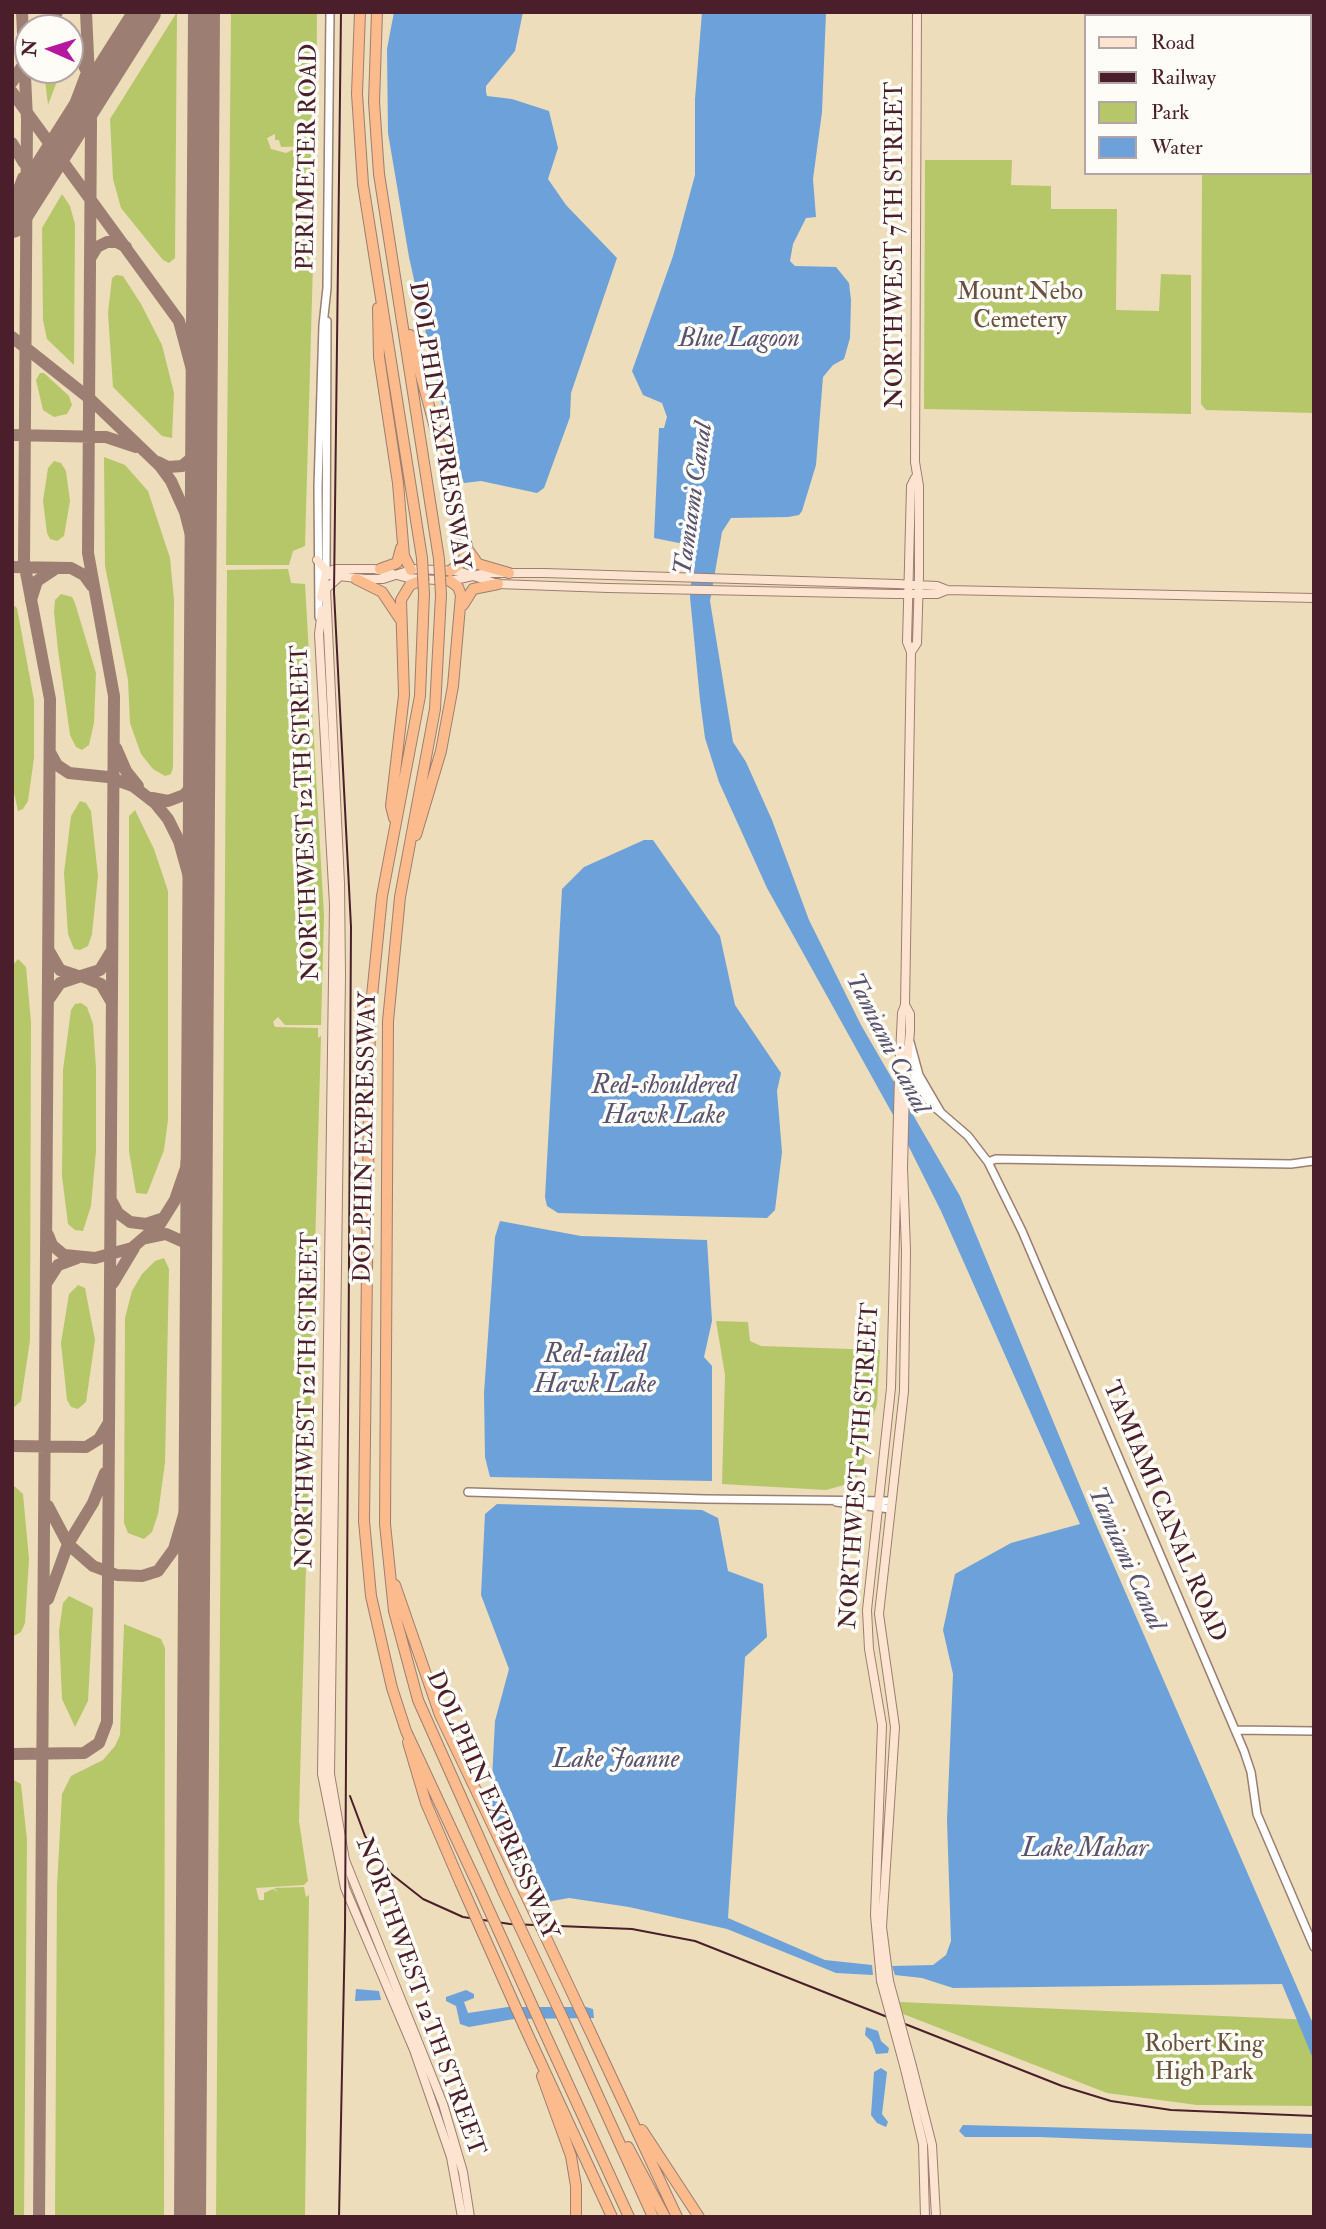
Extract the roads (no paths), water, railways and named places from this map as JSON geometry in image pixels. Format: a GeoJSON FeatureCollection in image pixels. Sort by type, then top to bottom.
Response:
{"type":"FeatureCollection","features":[{"type":"Feature","properties":{"kind":"highway","name":"DOLPHIN EXPRESSWAY"},"geometry":{"type":"LineString","coordinates":[[360,12],[358,131],[377,273],[422,558],[424,594],[420,696],[395,822],[379,922],[370,1016],[364,1513],[367,1570],[376,1629],[406,1731],[629,2217]]}},
{"type":"Feature","properties":{"kind":"highway","name":"DOLPHIN EXPRESSWAY"},"geometry":{"type":"LineString","coordinates":[[377,12],[374,73],[376,139],[397,290],[432,496],[441,595],[435,709],[393,951],[386,1072],[384,1504],[387,1558],[397,1626],[418,1700],[653,2217]]}},
{"type":"Feature","properties":{"kind":"highway"},"geometry":{"type":"LineString","coordinates":[[377,273],[379,357],[405,560],[411,570]]}},
{"type":"Feature","properties":{"kind":"highway"},"geometry":{"type":"LineString","coordinates":[[397,290],[467,548],[478,564],[505,580]]}},
{"type":"Feature","properties":{"kind":"highway"},"geometry":{"type":"LineString","coordinates":[[380,569],[397,563],[404,541]]}},
{"type":"Feature","properties":{"kind":"highway"},"geometry":{"type":"LineString","coordinates":[[461,612],[460,589],[450,576],[463,561],[467,548]]}},
{"type":"Feature","properties":{"kind":"highway"},"geometry":{"type":"LineString","coordinates":[[356,574],[386,596],[403,626]]}},
{"type":"Feature","properties":{"kind":"highway"},"geometry":{"type":"LineString","coordinates":[[395,822],[391,806],[404,695],[403,593],[410,585],[425,579]]}},
{"type":"Feature","properties":{"kind":"highway"},"geometry":{"type":"LineString","coordinates":[[406,865],[443,741],[464,600],[473,589],[505,580]]}},
{"type":"Feature","properties":{"kind":"highway"},"geometry":{"type":"LineString","coordinates":[[387,1558],[433,1700],[677,2217]]}},
{"type":"Feature","properties":{"kind":"highway"},"geometry":{"type":"LineString","coordinates":[[406,1731],[410,1757],[426,1803],[612,2217]]}},
{"type":"Feature","properties":{"kind":"highway"},"geometry":{"type":"LineString","coordinates":[[524,2026],[570,2156],[576,2186],[576,2217]]}},
{"type":"Feature","properties":{"kind":"highway"},"geometry":{"type":"LineString","coordinates":[[598,2094],[665,2217]]}},
{"type":"Feature","properties":{"kind":"highway"},"geometry":{"type":"LineString","coordinates":[[622,2101],[699,2217]]}},
{"type":"Feature","properties":{"kind":"main road","name":"NORTHWEST 7TH STREET"},"geometry":{"type":"LineString","coordinates":[[917,12],[915,478],[919,486],[914,590],[917,643],[911,652],[905,1005],[901,1025],[898,1086],[891,1388],[867,1611],[869,1649],[882,1725],[875,1915],[885,1981],[932,2145],[936,2217]]}},
{"type":"Feature","properties":{"kind":"main road"},"geometry":{"type":"LineString","coordinates":[[317,560],[326,573],[339,577],[380,569],[425,579],[472,576],[712,590],[947,590],[1314,598]]}},
{"type":"Feature","properties":{"kind":"main road"},"geometry":{"type":"LineString","coordinates":[[319,634],[321,587],[326,573],[335,569],[379,579],[411,570],[450,576]]}},
{"type":"Feature","properties":{"kind":"main road"},"geometry":{"type":"LineString","coordinates":[[472,576],[505,580],[544,573],[803,581],[914,590]]}},
{"type":"Feature","properties":{"kind":"main road"},"geometry":{"type":"LineString","coordinates":[[326,589],[339,577]]}},
{"type":"Feature","properties":{"kind":"main road"},"geometry":{"type":"LineString","coordinates":[[758,591],[773,587],[780,581]]}},
{"type":"Feature","properties":{"kind":"main road"},"geometry":{"type":"LineString","coordinates":[[783,592],[789,586],[803,581]]}},
{"type":"Feature","properties":{"kind":"main road","name":"NORTHWEST 12TH STREET"},"geometry":{"type":"LineString","coordinates":[[326,589],[340,883],[341,963],[330,1774],[345,1860],[443,2104],[463,2172],[470,2217]]}},
{"type":"Feature","properties":{"kind":"main road","name":"NORTHWEST 12TH STREET"},"geometry":{"type":"LineString","coordinates":[[319,634],[334,905],[322,1774],[345,1888],[414,2050],[451,2157],[462,2217]]}},
{"type":"Feature","properties":{"kind":"main road","name":"NORTHWEST 7TH STREET"},"geometry":{"type":"LineString","coordinates":[[885,1981],[883,1912],[895,1727],[879,1614],[904,1391],[904,1143],[910,1042],[910,1014],[905,1005]]}},
{"type":"Feature","properties":{"kind":"main road"},"geometry":{"type":"LineString","coordinates":[[901,1025],[908,1059]]}},
{"type":"Feature","properties":{"kind":"main road","name":"NORTHWEST 7TH STREET"},"geometry":{"type":"LineString","coordinates":[[909,2068],[923,2144],[925,2217]]}},
{"type":"Feature","properties":{"kind":"street","name":"PERIMETER ROAD"},"geometry":{"type":"LineString","coordinates":[[326,573],[330,12]]}},
{"type":"Feature","properties":{"kind":"street","name":"PERIMETER ROAD"},"geometry":{"type":"LineString","coordinates":[[317,560],[320,378],[326,303]]}},
{"type":"Feature","properties":{"kind":"street","name":"NORTHWEST 12TH STREET"},"geometry":{"type":"LineString","coordinates":[[317,560],[319,634]]}},
{"type":"Feature","properties":{"kind":"street","name":"NORTHWEST 12TH STREET"},"geometry":{"type":"LineString","coordinates":[[326,573],[326,589]]}},
{"type":"Feature","properties":{"kind":"street","name":"TAMIAMI CANAL ROAD"},"geometry":{"type":"LineString","coordinates":[[910,1042],[919,1075],[940,1111]]}},
{"type":"Feature","properties":{"kind":"street","name":"TAMIAMI CANAL ROAD"},"geometry":{"type":"LineString","coordinates":[[908,1059],[920,1088],[940,1111],[968,1136],[988,1162],[1022,1231],[1250,1765],[1257,1814],[1314,1947]]}},
{"type":"Feature","properties":{"kind":"street"},"geometry":{"type":"LineString","coordinates":[[988,1162],[996,1159],[1291,1164],[1314,1161],[1313,1170],[1291,1164]]}},
{"type":"Feature","properties":{"kind":"street"},"geometry":{"type":"LineString","coordinates":[[468,1492],[891,1505]]}},
{"type":"Feature","properties":{"kind":"street"},"geometry":{"type":"LineString","coordinates":[[1235,1730],[1314,1731]]}},
{"type":"Feature","properties":{"kind":"water"},"geometry":{"type":"Polygon","coordinates":[[[394,12],[523,12],[515,51],[486,86],[487,96],[512,99],[549,111],[558,148],[548,179],[566,205],[617,258],[571,393],[570,417],[544,488],[537,493],[481,481],[464,483],[450,442],[409,257],[388,133],[387,49],[394,12]]]}},
{"type":"Feature","properties":{"kind":"water"},"geometry":{"type":"Polygon","coordinates":[[[702,12],[826,12],[822,112],[813,179],[816,217],[806,218],[793,244],[790,261],[795,266],[836,267],[849,283],[851,300],[850,338],[844,359],[833,365],[823,377],[816,465],[802,511],[799,515],[788,517],[731,518],[722,532],[710,601],[733,742],[746,762],[772,820],[809,920],[861,1025],[960,1196],[1094,1520],[1314,2026],[1314,2061],[1282,1984],[953,1988],[922,1978],[895,1975],[892,1966],[933,1965],[946,1955],[951,1941],[947,1820],[953,1674],[943,1630],[955,1574],[1011,1543],[1080,1524],[941,1211],[892,1113],[767,888],[719,782],[705,738],[700,700],[690,597],[694,546],[654,538],[659,428],[664,428],[667,417],[662,403],[643,395],[632,371],[673,256],[695,175],[695,99],[702,12]]]}},
{"type":"Feature","properties":{"kind":"water","name":"Red-shouldered Hawk Lake"},"geometry":{"type":"Polygon","coordinates":[[[644,840],[653,840],[720,936],[735,1005],[781,1073],[777,1091],[782,1152],[775,1210],[767,1218],[558,1213],[547,1206],[545,1197],[562,889],[584,867],[644,840]]]}},
{"type":"Feature","properties":{"kind":"water","name":"Red-tailed Hawk Lake"},"geometry":{"type":"Polygon","coordinates":[[[500,1221],[581,1236],[707,1240],[712,1321],[704,1357],[712,1366],[712,1481],[490,1477],[485,1457],[484,1393],[495,1237],[500,1221]]]}},
{"type":"Feature","properties":{"kind":"water","name":"Lake Joanne"},"geometry":{"type":"Polygon","coordinates":[[[497,1504],[702,1510],[718,1518],[728,1571],[763,1584],[767,1637],[745,1657],[728,1918],[825,1960],[872,1965],[873,1975],[836,1973],[727,1929],[629,1907],[569,1898],[552,1901],[540,1910],[490,1817],[495,1721],[509,1669],[481,1595],[485,1514],[497,1504]]]}},
{"type":"Feature","properties":{"kind":"water"},"geometry":{"type":"Polygon","coordinates":[[[356,1989],[379,1991],[381,2000],[355,2001],[356,1989]]]}},
{"type":"Feature","properties":{"kind":"water"},"geometry":{"type":"Polygon","coordinates":[[[466,1990],[474,1994],[474,1998],[464,2002],[468,2013],[508,2007],[586,2007],[593,2009],[594,2018],[514,2019],[469,2027],[460,2024],[456,2006],[446,2001],[446,1997],[466,1990]]]}},
{"type":"Feature","properties":{"kind":"water"},"geometry":{"type":"Polygon","coordinates":[[[866,2027],[878,2031],[881,2041],[889,2048],[888,2053],[876,2054],[872,2042],[865,2035],[866,2027]]]}},
{"type":"Feature","properties":{"kind":"water"},"geometry":{"type":"Polygon","coordinates":[[[881,2068],[887,2072],[882,2114],[888,2122],[886,2127],[877,2123],[871,2115],[874,2072],[881,2068]]]}},
{"type":"Feature","properties":{"kind":"water"},"geometry":{"type":"Polygon","coordinates":[[[963,2125],[1314,2134],[1314,2148],[1039,2137],[965,2137],[959,2131],[963,2125]]]}},
{"type":"Feature","properties":{"kind":"railway"},"geometry":{"type":"LineString","coordinates":[[339,2217],[345,1928],[351,927],[334,592],[341,12]]}},
{"type":"Feature","properties":{"kind":"railway"},"geometry":{"type":"LineString","coordinates":[[350,1796],[365,1836],[390,1873],[423,1899],[463,1917],[510,1924],[632,1929],[695,1941],[1062,2086],[1111,2101],[1171,2110],[1314,2116]]}},
{"type":"Feature","properties":{"kind":"park label","name":"Mount Nebo Cemetery"},"geometry":{"type":"Point","coordinates":[1020,308]}},
{"type":"Feature","properties":{"kind":"park label","name":"Robert King High Park"},"geometry":{"type":"Point","coordinates":[1204,2060]}},
{"type":"Feature","properties":{"kind":"water label","name":"Blue Lagoon"},"geometry":{"type":"Point","coordinates":[739,340]}},
{"type":"Feature","properties":{"kind":"water label","name":"Tamiami Canal"},"geometry":{"type":"Point","coordinates":[695,499]}},
{"type":"Feature","properties":{"kind":"water label","name":"Tamiami Canal"},"geometry":{"type":"Point","coordinates":[886,1044]}},
{"type":"Feature","properties":{"kind":"water label","name":"Tamiami Canal"},"geometry":{"type":"Point","coordinates":[1125,1559]}},
{"type":"Feature","properties":{"kind":"water label","name":"Lake Mahar"},"geometry":{"type":"Point","coordinates":[1085,1850]}}]}
